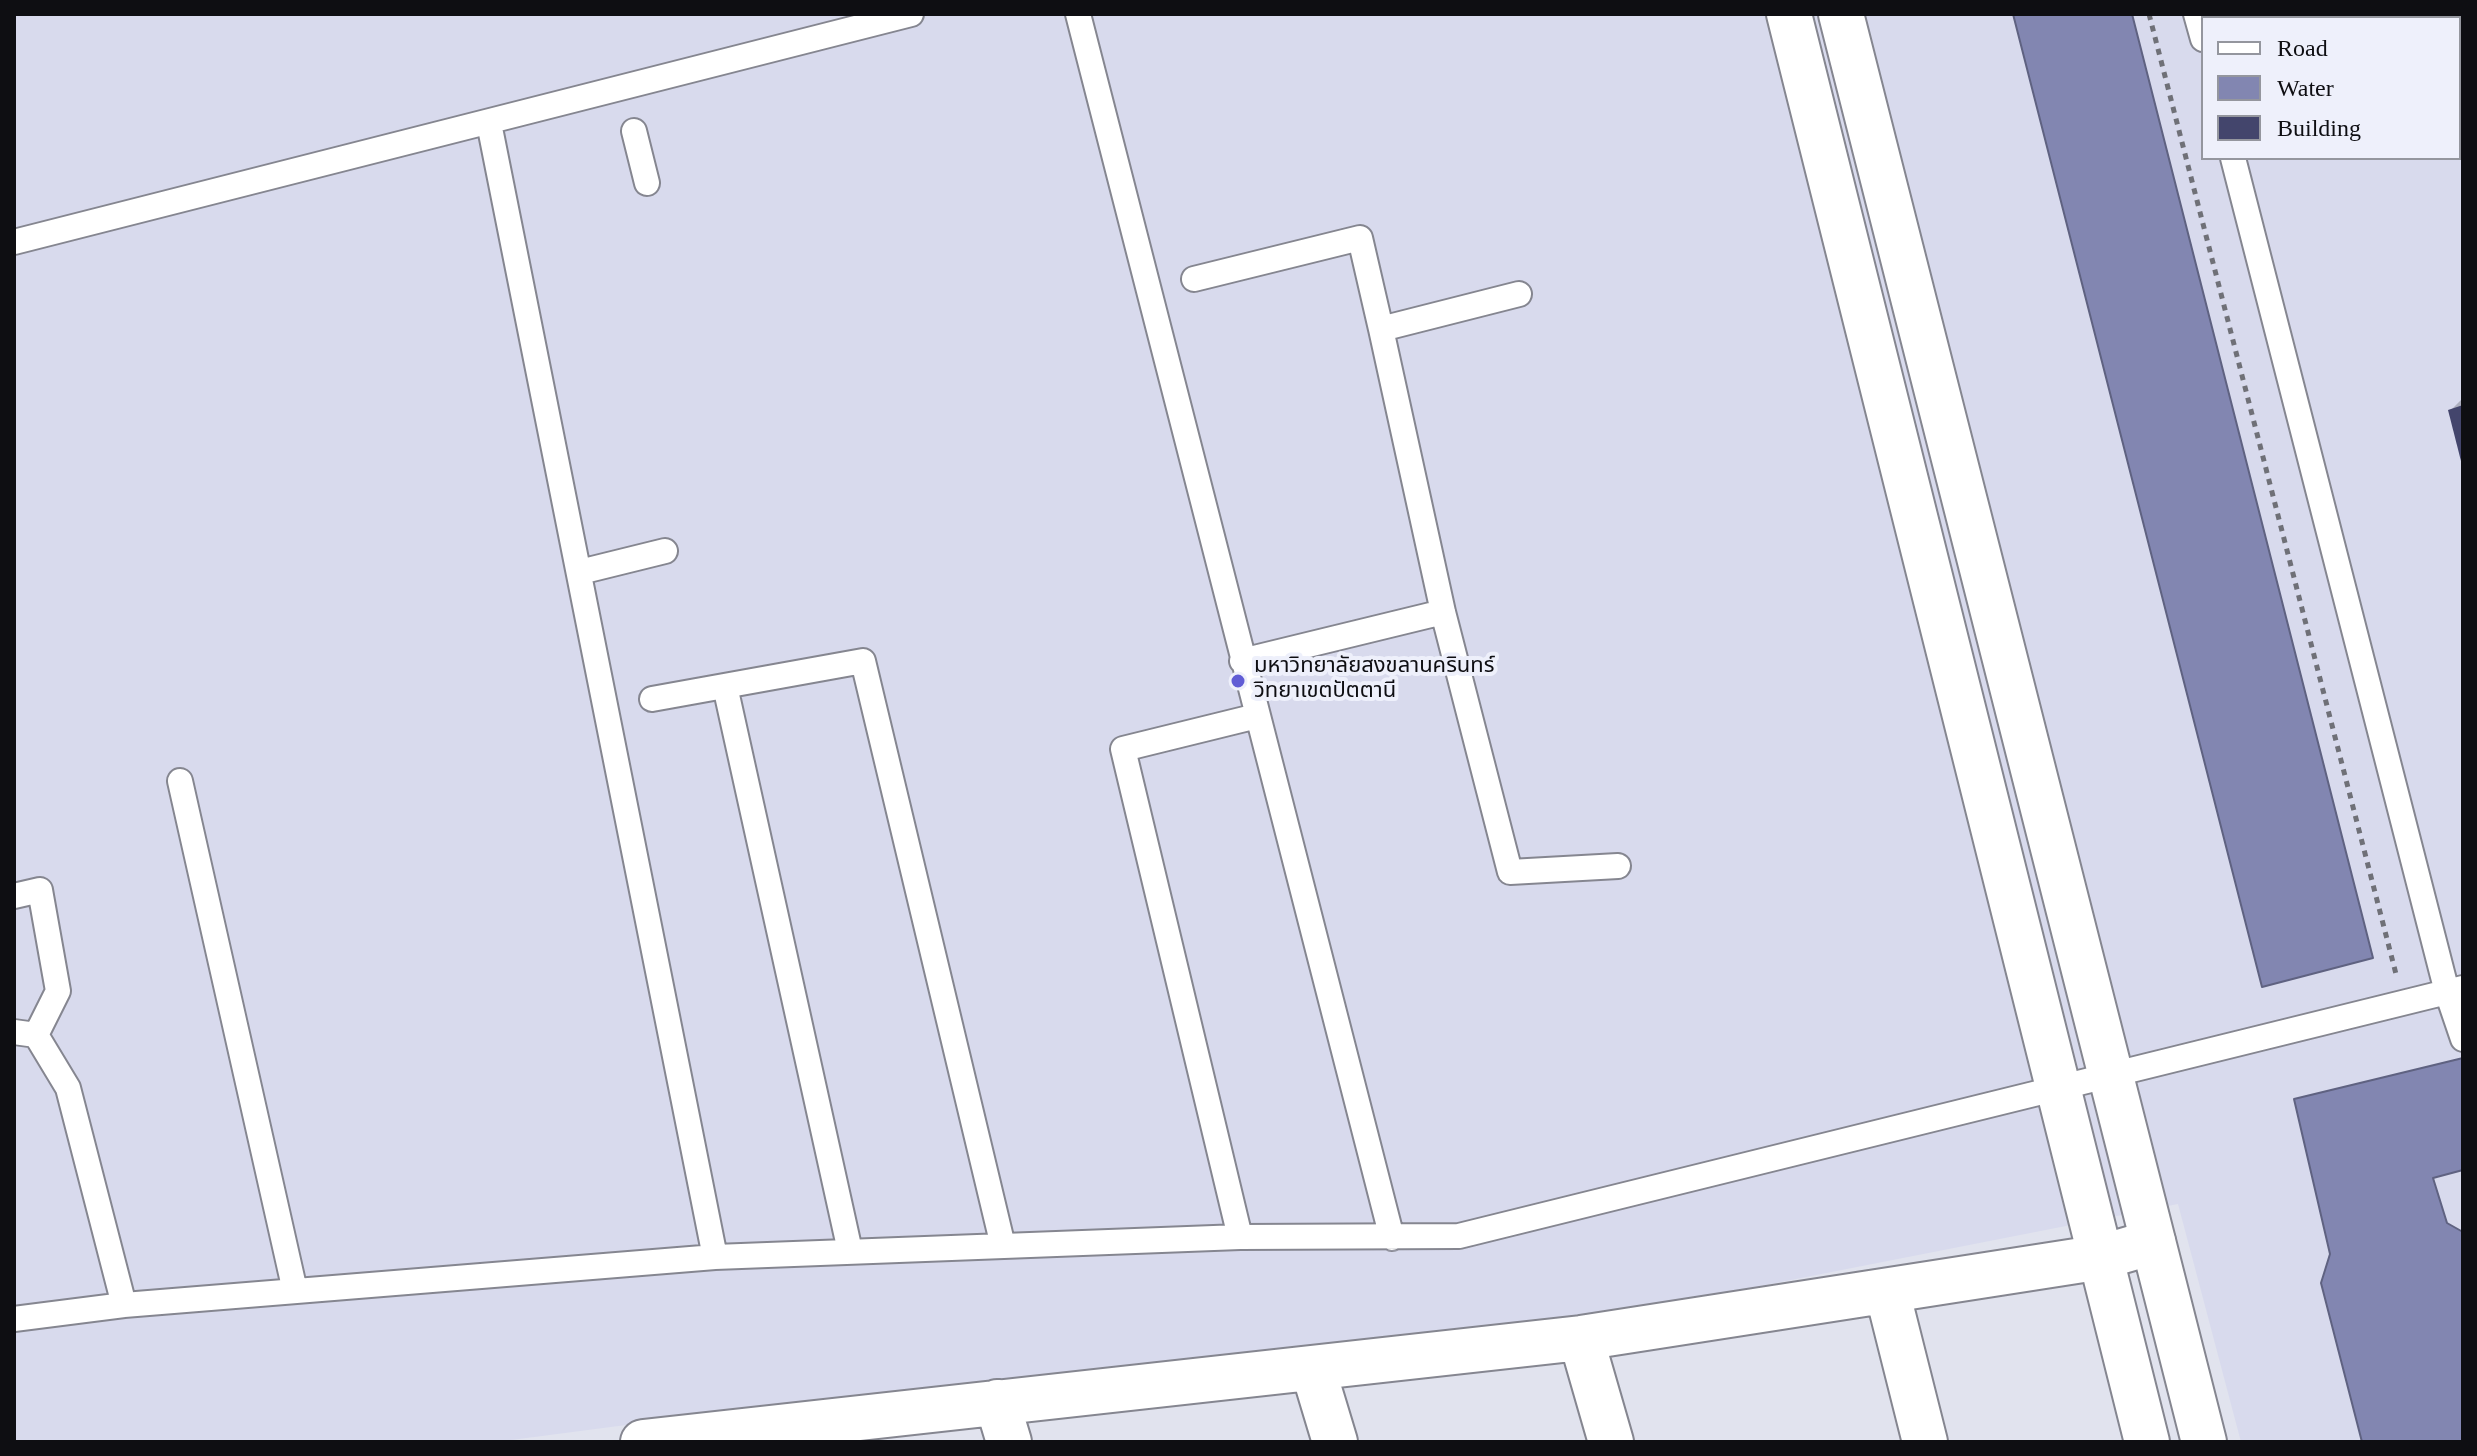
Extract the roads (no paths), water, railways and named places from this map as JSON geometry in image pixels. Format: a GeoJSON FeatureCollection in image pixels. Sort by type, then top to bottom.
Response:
{"type":"FeatureCollection","features":[{"type":"Feature","properties":{"kind":"main road"},"geometry":{"type":"LineString","coordinates":[[1789,14],[2147,1442]]}},
{"type":"Feature","properties":{"kind":"main road"},"geometry":{"type":"LineString","coordinates":[[1841,14],[2204,1442]]}},
{"type":"Feature","properties":{"kind":"main road"},"geometry":{"type":"LineString","coordinates":[[643,1442],[1003,1422],[1313,1369],[1581,1338],[1887,1291],[2102,1257],[2153,1242]]}},
{"type":"Feature","properties":{"kind":"main road"},"geometry":{"type":"LineString","coordinates":[[1887,1291],[1925,1442]]}},
{"type":"Feature","properties":{"kind":"main road"},"geometry":{"type":"LineString","coordinates":[[1581,1338],[1611,1442]]}},
{"type":"Feature","properties":{"kind":"main road"},"geometry":{"type":"LineString","coordinates":[[1313,1369],[1335,1442]]}},
{"type":"Feature","properties":{"kind":"lane"},"geometry":{"type":"LineString","coordinates":[[14,242],[489,123],[627,96],[911,14]]}},
{"type":"Feature","properties":{"kind":"lane"},"geometry":{"type":"LineString","coordinates":[[1078,14],[1392,1238]]}},
{"type":"Feature","properties":{"kind":"lane"},"geometry":{"type":"LineString","coordinates":[[489,123],[715,1257]]}},
{"type":"Feature","properties":{"kind":"lane"},"geometry":{"type":"LineString","coordinates":[[634,131],[647,183]]}},
{"type":"Feature","properties":{"kind":"lane"},"geometry":{"type":"LineString","coordinates":[[2234,160],[2455,990],[2463,1039]]}},
{"type":"Feature","properties":{"kind":"lane"},"geometry":{"type":"LineString","coordinates":[[1194,279],[1360,238],[1443,612],[1510,872],[1618,866]]}},
{"type":"Feature","properties":{"kind":"lane"},"geometry":{"type":"LineString","coordinates":[[1381,329],[1519,294]]}},
{"type":"Feature","properties":{"kind":"lane"},"geometry":{"type":"LineString","coordinates":[[580,572],[665,551]]}},
{"type":"Feature","properties":{"kind":"lane"},"geometry":{"type":"LineString","coordinates":[[1242,661],[1443,612]]}},
{"type":"Feature","properties":{"kind":"lane"},"geometry":{"type":"LineString","coordinates":[[652,699],[863,661],[1003,1246]]}},
{"type":"Feature","properties":{"kind":"lane"},"geometry":{"type":"LineString","coordinates":[[725,686],[850,1251]]}},
{"type":"Feature","properties":{"kind":"lane"},"geometry":{"type":"LineString","coordinates":[[1240,1237],[1123,749],[1257,716]]}},
{"type":"Feature","properties":{"kind":"lane"},"geometry":{"type":"LineString","coordinates":[[180,781],[295,1291]]}},
{"type":"Feature","properties":{"kind":"lane"},"geometry":{"type":"LineString","coordinates":[[14,896],[40,890],[58,991],[25,1034],[68,1088],[124,1305]]}},
{"type":"Feature","properties":{"kind":"lane"},"geometry":{"type":"LineString","coordinates":[[14,1319],[124,1305],[715,1257],[1240,1237],[1459,1236],[2455,990]]}},
{"type":"Feature","properties":{"kind":"water"},"geometry":{"type":"Polygon","coordinates":[[[2013,14],[2132,14],[2373,958],[2262,987],[2013,14]]]}},
{"type":"Feature","properties":{"kind":"water"},"geometry":{"type":"Polygon","coordinates":[[[2463,1058],[2463,1170],[2433,1178],[2447,1223],[2463,1232],[2463,1442],[2362,1442],[2321,1283],[2330,1254],[2294,1099],[2463,1058]]]}},
{"type":"Feature","properties":{"kind":"place","name":"มหาวิทยาลัยสงขลานครินทร์ วิทยาเขตปัตตานี"},"geometry":{"type":"Point","coordinates":[1238,681]}}]}
